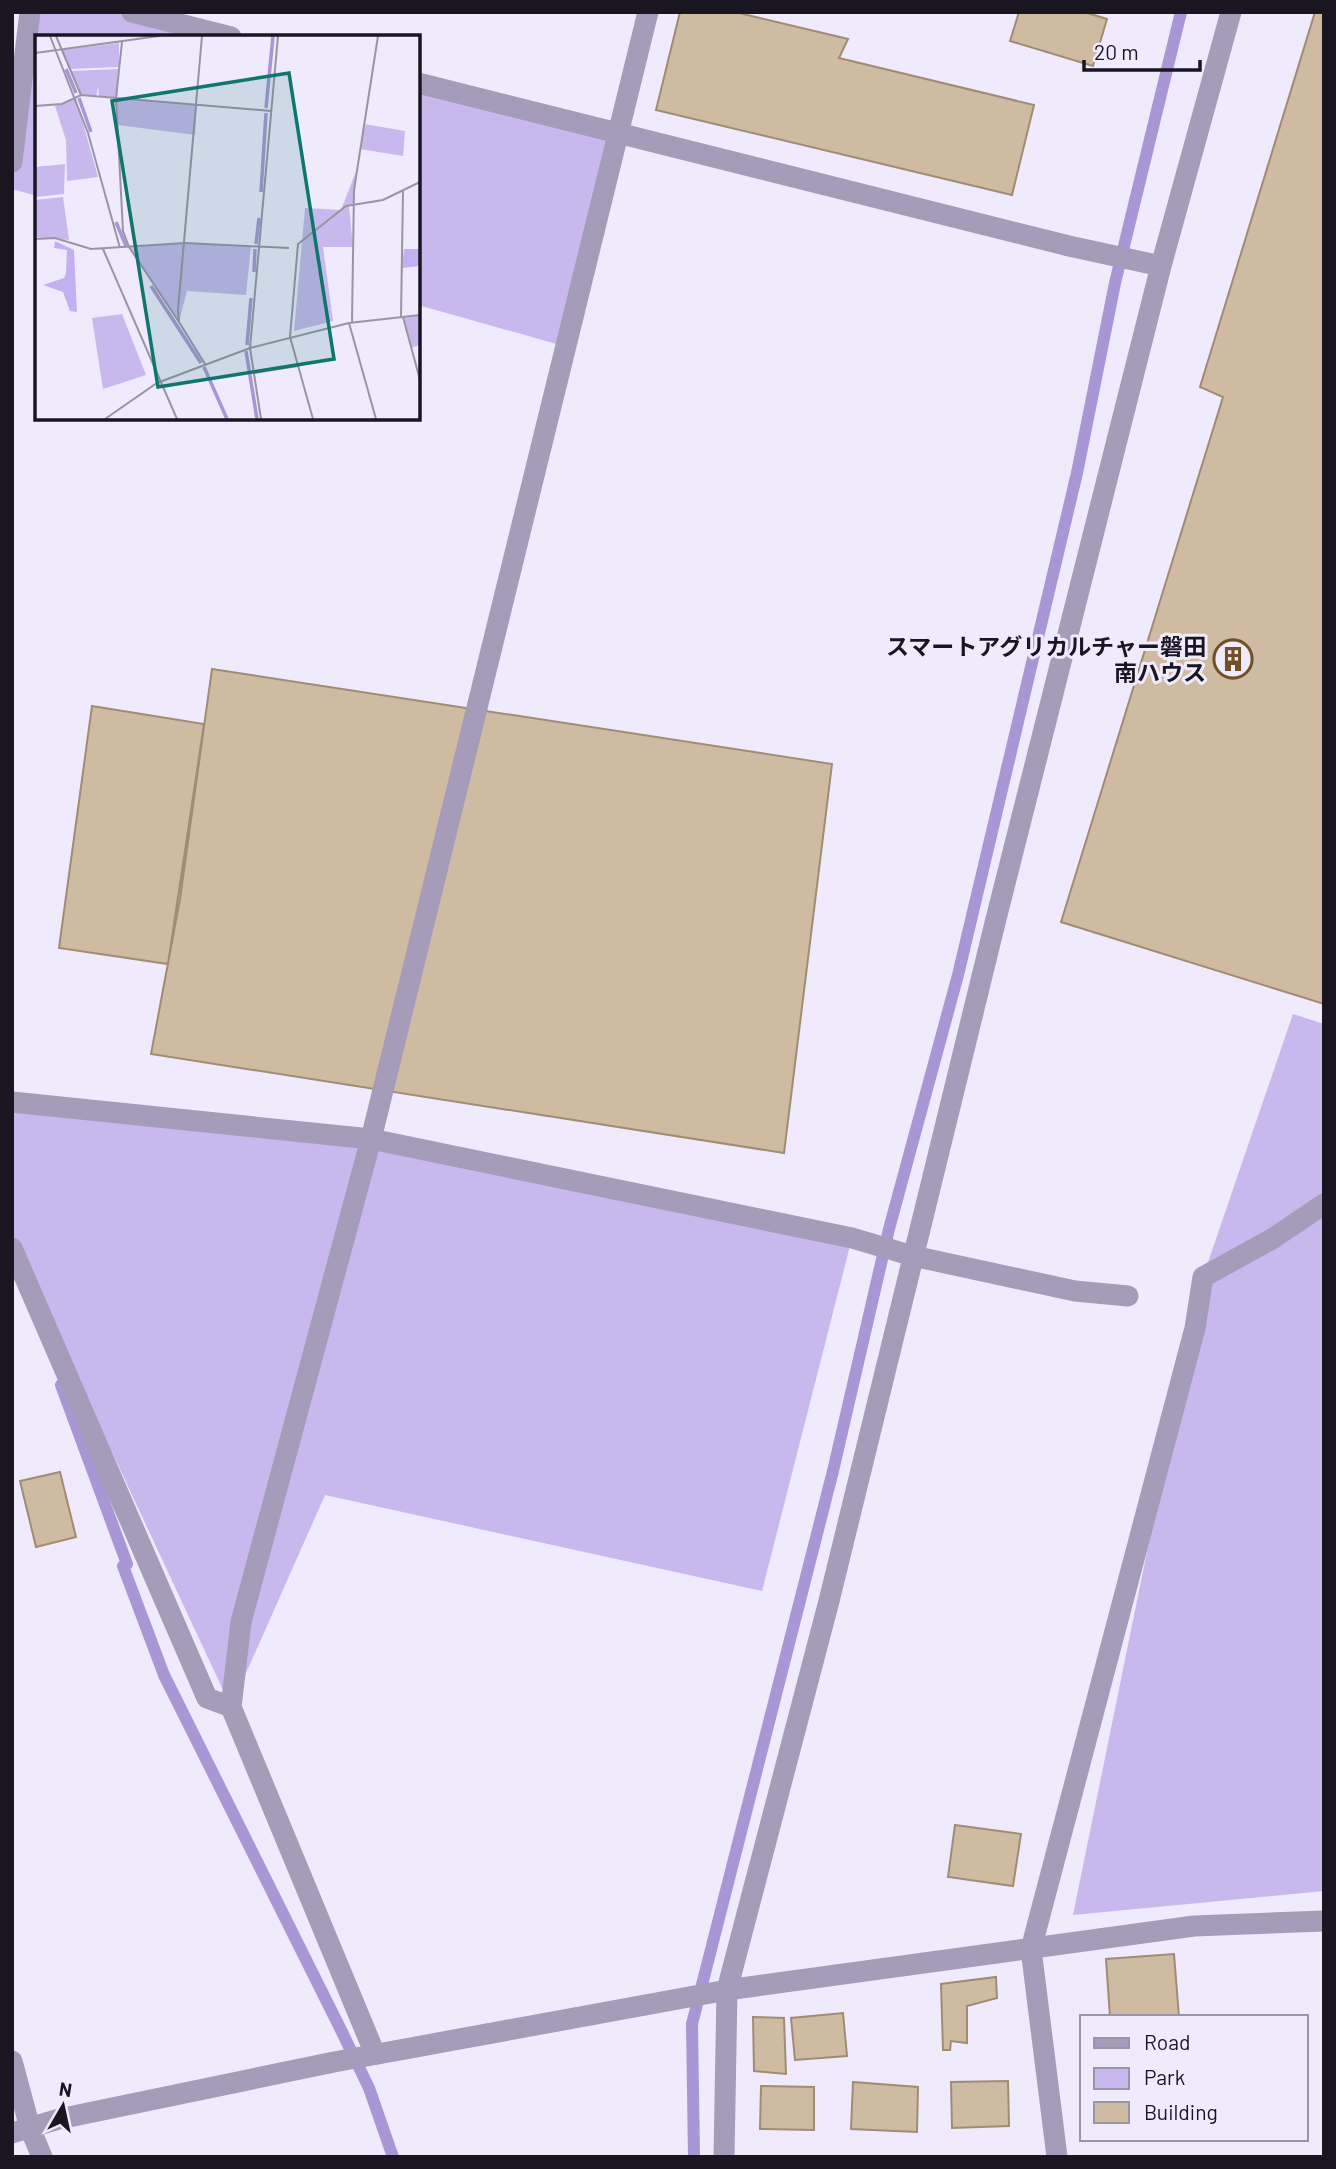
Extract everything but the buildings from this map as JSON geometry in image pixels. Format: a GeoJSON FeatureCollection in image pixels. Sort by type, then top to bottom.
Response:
{"type":"FeatureCollection","features":[{"type":"Feature","properties":{"kind":"street"},"geometry":{"type":"LineString","coordinates":[[12,162],[30,12]]}},
{"type":"Feature","properties":{"kind":"street"},"geometry":{"type":"LineString","coordinates":[[132,12],[223,35]]}},
{"type":"Feature","properties":{"kind":"street"},"geometry":{"type":"LineString","coordinates":[[375,2054],[231,1707],[241,1622],[371,1139],[648,12]]}},
{"type":"Feature","properties":{"kind":"street"},"geometry":{"type":"LineString","coordinates":[[724,2157],[726,1990],[829,1601],[912,1255],[1161,266],[1231,12]]}},
{"type":"Feature","properties":{"kind":"street"},"geometry":{"type":"LineString","coordinates":[[420,83],[1098,253],[1161,266]]}},
{"type":"Feature","properties":{"kind":"street"},"geometry":{"type":"LineString","coordinates":[[12,1102],[371,1139],[860,1240],[912,1255],[1075,1291],[1128,1296]]}},
{"type":"Feature","properties":{"kind":"street"},"geometry":{"type":"LineString","coordinates":[[1057,2157],[1031,1949],[1192,1341],[1203,1276],[1272,1239],[1324,1204]]}},
{"type":"Feature","properties":{"kind":"street"},"geometry":{"type":"LineString","coordinates":[[12,1248],[207,1698],[231,1707]]}},
{"type":"Feature","properties":{"kind":"street"},"geometry":{"type":"LineString","coordinates":[[21,2130],[59,2119],[334,2062],[726,1990],[1194,1926],[1324,1922]]}},
{"type":"Feature","properties":{"kind":"street"},"geometry":{"type":"LineString","coordinates":[[12,2061],[21,2130],[42,2157]]}},
{"type":"Feature","properties":{"kind":"green space"},"geometry":{"type":"Polygon","coordinates":[[[30,12],[132,12],[223,35],[35,35],[35,195],[12,189],[12,163],[30,12]]]}},
{"type":"Feature","properties":{"kind":"green space"},"geometry":{"type":"Polygon","coordinates":[[[420,83],[619,132],[567,347],[420,306],[420,83]]]}},
{"type":"Feature","properties":{"kind":"green space"},"geometry":{"type":"Polygon","coordinates":[[[1293,1014],[1324,1024],[1324,1891],[1073,1915],[1203,1277],[1293,1014]]]}},
{"type":"Feature","properties":{"kind":"green space"},"geometry":{"type":"Polygon","coordinates":[[[12,1106],[371,1139],[852,1238],[762,1591],[325,1495],[231,1707],[12,1238],[12,1106]]]}},
{"type":"Feature","properties":{"kind":"waterway"},"geometry":{"type":"LineString","coordinates":[[694,2157],[692,2024],[833,1471],[889,1229],[958,975],[1077,473],[1115,283],[1181,12]]}},
{"type":"Feature","properties":{"kind":"waterway"},"geometry":{"type":"LineString","coordinates":[[61,1385],[127,1564],[123,1566],[164,1675],[369,2088],[393,2157]]}},
{"type":"Feature","properties":{"kind":"place","name":"スマートアグリカルチャー磐田 南ハウス"},"geometry":{"type":"Point","coordinates":[1233,659]}}]}
